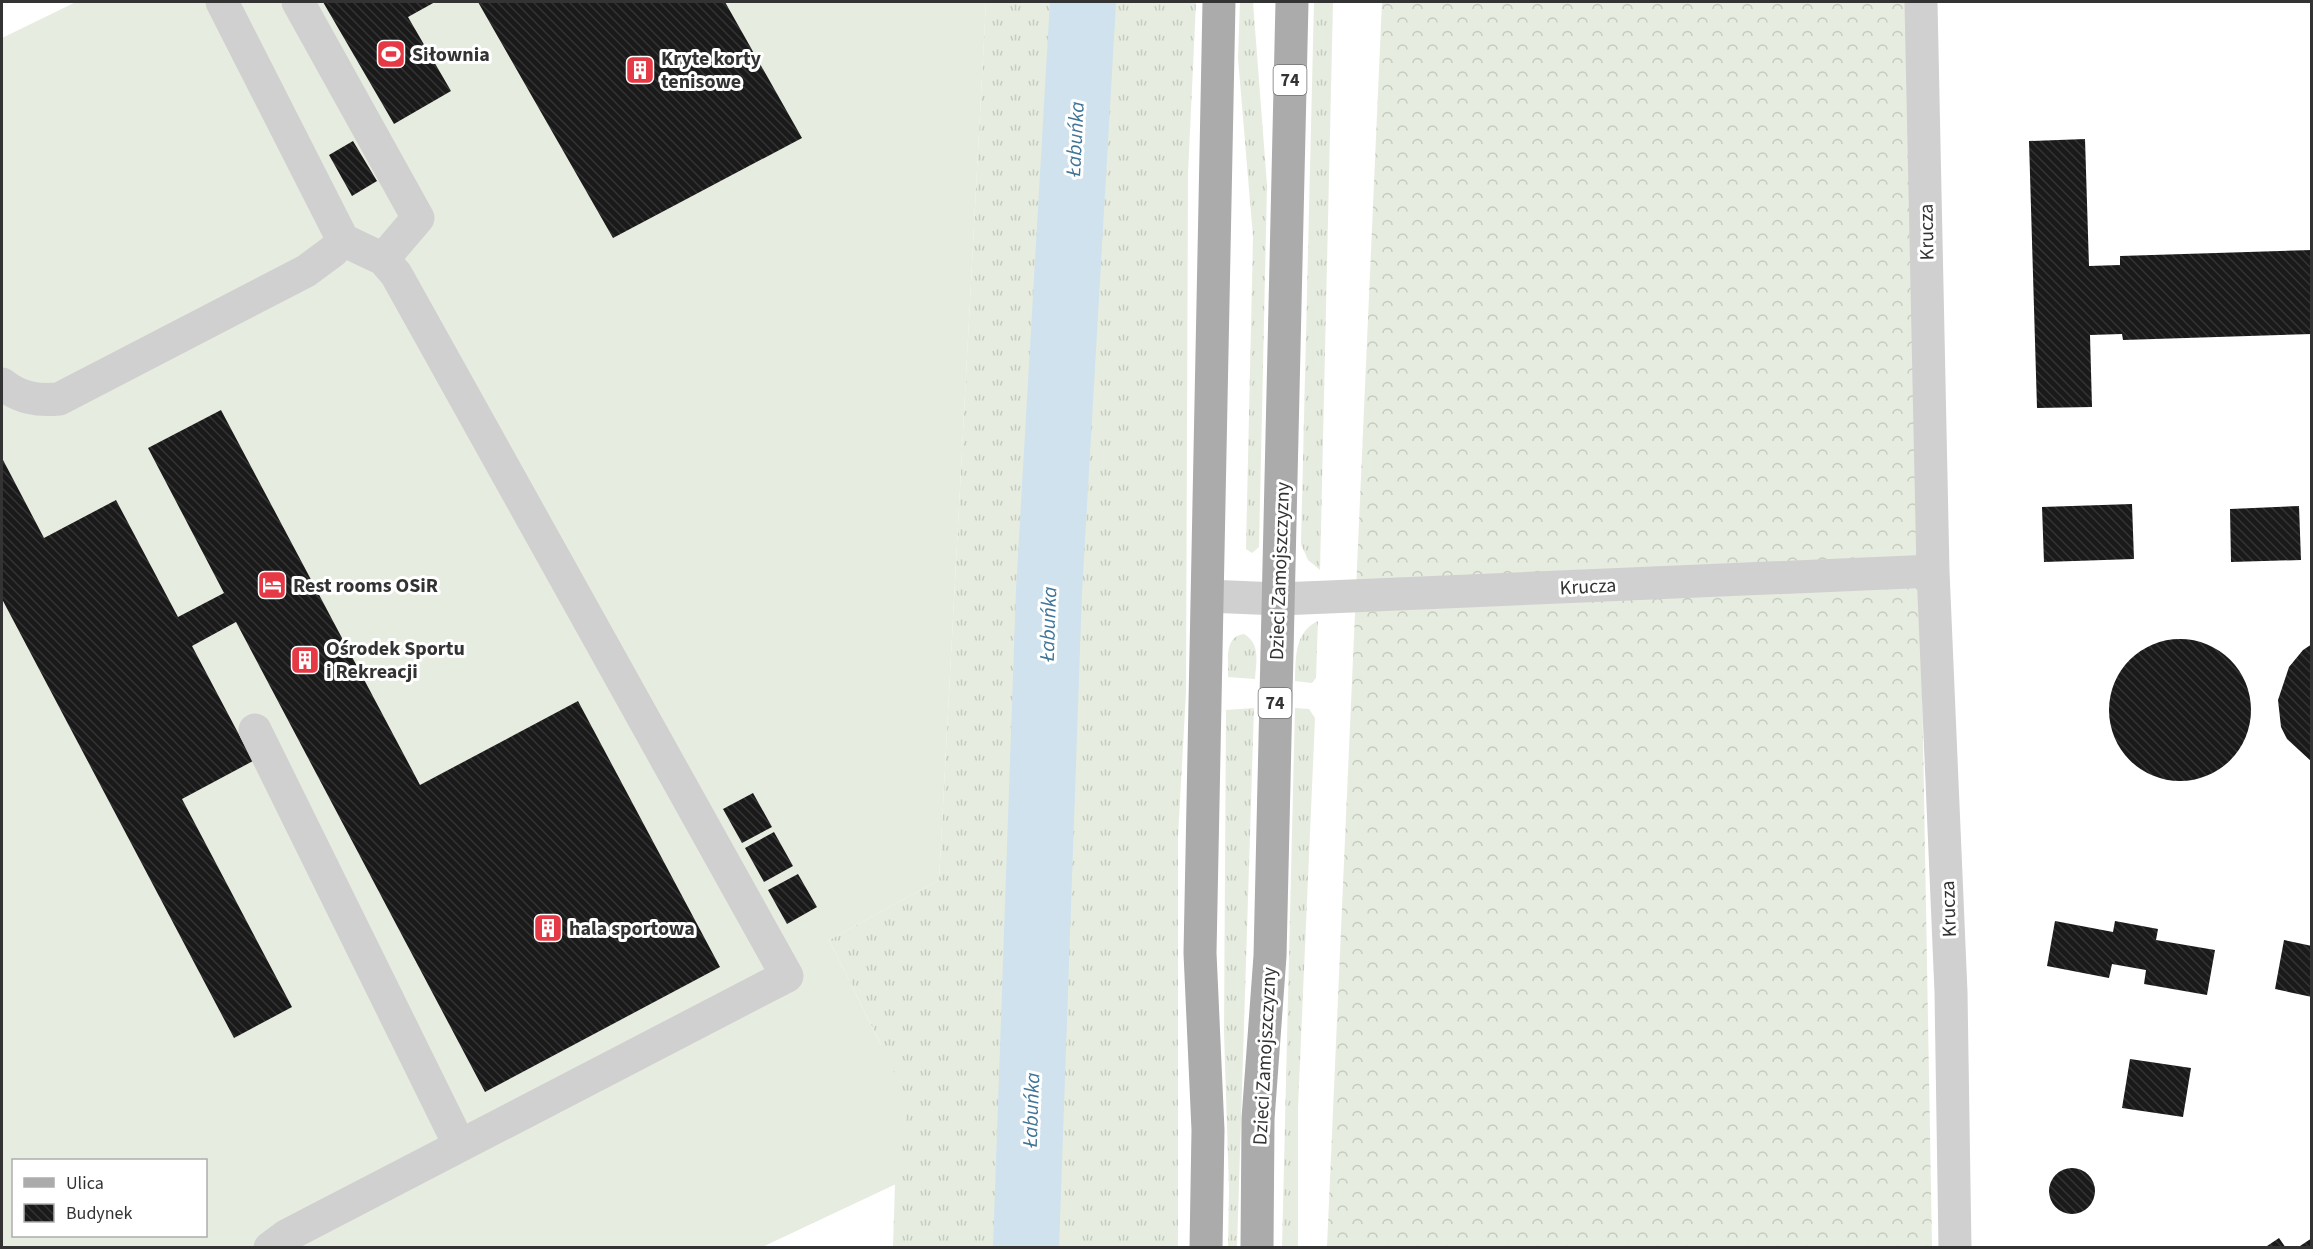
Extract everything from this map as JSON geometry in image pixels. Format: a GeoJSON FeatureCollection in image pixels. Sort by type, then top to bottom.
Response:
{"type":"FeatureCollection","features":[{"type":"Feature","properties":{"kind":"main road"},"geometry":{"type":"LineString","coordinates":[[1206,1248],[1208,1130],[1200,953],[1219,2]]}},
{"type":"Feature","properties":{"kind":"main road","name":"Dzieci Zamojszczyzny"},"geometry":{"type":"LineString","coordinates":[[1257,1248],[1258,1119],[1270,956],[1292,2]]}},
{"type":"Feature","properties":{"kind":"street"},"geometry":{"type":"LineString","coordinates":[[222,2],[343,240],[383,259],[396,274],[787,976],[459,1144],[286,1236],[270,1248]]}},
{"type":"Feature","properties":{"kind":"street"},"geometry":{"type":"LineString","coordinates":[[298,2],[418,218],[383,259]]}},
{"type":"Feature","properties":{"kind":"street","name":"Krucza"},"geometry":{"type":"LineString","coordinates":[[1921,2],[1933,571],[1951,992],[1955,1248]]}},
{"type":"Feature","properties":{"kind":"street"},"geometry":{"type":"LineString","coordinates":[[2,384],[16,395],[41,400],[59,399],[306,271],[333,251],[343,240]]}},
{"type":"Feature","properties":{"kind":"street","name":"Krucza"},"geometry":{"type":"LineString","coordinates":[[1208,596],[1280,599],[1933,571]]}},
{"type":"Feature","properties":{"kind":"street"},"geometry":{"type":"LineString","coordinates":[[255,730],[459,1144]]}},
{"type":"Feature","properties":{"kind":"green space"},"geometry":{"type":"Polygon","coordinates":[[[76,2],[986,2],[939,880],[829,940],[909,1102],[896,1184],[762,1247],[2,1247],[2,38],[76,2]]]}},
{"type":"Feature","properties":{"kind":"green space"},"geometry":{"type":"Polygon","coordinates":[[[986,2],[1196,2],[1188,174],[1186,692],[1178,836],[1178,1247],[893,1247],[895,1184],[762,1247],[736,1248],[881,1045],[829,940],[939,880],[986,2]]]}},
{"type":"Feature","properties":{"kind":"green space"},"geometry":{"type":"Polygon","coordinates":[[[1240,2],[1253,2],[1267,185],[1259,547],[1252,553],[1246,549],[1253,237],[1238,58],[1240,2]]]}},
{"type":"Feature","properties":{"kind":"green space"},"geometry":{"type":"Polygon","coordinates":[[[1314,2],[1333,2],[1320,570],[1308,560],[1301,544],[1314,2]]]}},
{"type":"Feature","properties":{"kind":"green space"},"geometry":{"type":"Polygon","coordinates":[[[1382,2],[1910,2],[1932,1247],[1327,1247],[1382,2]]]}},
{"type":"Feature","properties":{"kind":"green space"},"geometry":{"type":"Polygon","coordinates":[[[1318,621],[1316,678],[1312,683],[1295,681],[1296,655],[1300,639],[1310,626],[1318,621]]]}},
{"type":"Feature","properties":{"kind":"green space"},"geometry":{"type":"Polygon","coordinates":[[[1244,634],[1255,648],[1255,679],[1228,677],[1230,645],[1237,636],[1244,634]]]}},
{"type":"Feature","properties":{"kind":"green space"},"geometry":{"type":"Polygon","coordinates":[[[1254,708],[1237,1247],[1228,1248],[1229,1189],[1224,1032],[1226,710],[1254,708]]]}},
{"type":"Feature","properties":{"kind":"green space"},"geometry":{"type":"Polygon","coordinates":[[[1295,708],[1309,709],[1315,718],[1298,1108],[1298,1247],[1282,1248],[1295,708]]]}},
{"type":"Feature","properties":{"kind":"building","name":"Siłownia"},"geometry":{"type":"Polygon","coordinates":[[[323,2],[435,2],[408,17],[451,91],[394,124],[323,2]]]}},
{"type":"Feature","properties":{"kind":"building","name":"Kryte korty tenisowe"},"geometry":{"type":"Polygon","coordinates":[[[478,2],[725,2],[802,138],[613,238],[478,2]]]}},
{"type":"Feature","properties":{"kind":"building"},"geometry":{"type":"Polygon","coordinates":[[[2085,139],[2089,266],[2120,265],[2120,256],[2312,250],[2312,334],[2123,340],[2122,334],[2090,335],[2092,407],[2037,408],[2029,141],[2085,139]]]}},
{"type":"Feature","properties":{"kind":"building"},"geometry":{"type":"Polygon","coordinates":[[[353,141],[377,181],[352,196],[329,155],[353,141]]]}},
{"type":"Feature","properties":{"kind":"building"},"geometry":{"type":"Polygon","coordinates":[[[221,410],[420,785],[578,701],[720,967],[485,1092],[236,622],[192,646],[253,761],[182,799],[292,1007],[234,1038],[2,599],[2,458],[44,538],[116,500],[178,617],[224,593],[148,448],[221,410]]]}},
{"type":"Feature","properties":{"kind":"building"},"geometry":{"type":"Polygon","coordinates":[[[2132,504],[2134,559],[2044,562],[2042,507],[2132,504]]]}},
{"type":"Feature","properties":{"kind":"building"},"geometry":{"type":"Polygon","coordinates":[[[2299,506],[2301,560],[2231,562],[2230,509],[2299,506]]]}},
{"type":"Feature","properties":{"kind":"building"},"geometry":{"type":"Polygon","coordinates":[[[2180,639],[2207,644],[2230,660],[2246,683],[2251,710],[2246,737],[2230,760],[2207,776],[2180,781],[2153,776],[2130,760],[2114,737],[2109,710],[2114,683],[2130,660],[2153,644],[2180,639]]]}},
{"type":"Feature","properties":{"kind":"building"},"geometry":{"type":"Polygon","coordinates":[[[2312,644],[2312,762],[2287,739],[2281,727],[2278,700],[2289,667],[2303,650],[2312,644]]]}},
{"type":"Feature","properties":{"kind":"building"},"geometry":{"type":"Polygon","coordinates":[[[753,793],[772,827],[742,843],[723,809],[753,793]]]}},
{"type":"Feature","properties":{"kind":"building"},"geometry":{"type":"Polygon","coordinates":[[[774,832],[793,866],[764,882],[745,848],[774,832]]]}},
{"type":"Feature","properties":{"kind":"building"},"geometry":{"type":"Polygon","coordinates":[[[798,874],[817,907],[787,924],[768,890],[798,874]]]}},
{"type":"Feature","properties":{"kind":"building"},"geometry":{"type":"Polygon","coordinates":[[[2055,921],[2113,932],[2115,921],[2158,929],[2156,940],[2215,950],[2207,995],[2144,984],[2146,970],[2112,964],[2109,978],[2047,966],[2055,921]]]}},
{"type":"Feature","properties":{"kind":"building"},"geometry":{"type":"Polygon","coordinates":[[[2284,940],[2312,946],[2312,997],[2275,989],[2284,940]]]}},
{"type":"Feature","properties":{"kind":"building"},"geometry":{"type":"Polygon","coordinates":[[[2130,1059],[2191,1068],[2183,1117],[2122,1108],[2130,1059]]]}},
{"type":"Feature","properties":{"kind":"building"},"geometry":{"type":"Polygon","coordinates":[[[2072,1168],[2088,1175],[2095,1191],[2088,1207],[2072,1214],[2056,1207],[2049,1191],[2056,1175],[2072,1168]]]}},
{"type":"Feature","properties":{"kind":"building"},"geometry":{"type":"Polygon","coordinates":[[[2279,1238],[2286,1248],[2264,1248],[2279,1238]]]}},
{"type":"Feature","properties":{"kind":"building"},"geometry":{"type":"Polygon","coordinates":[[[2312,1238],[2312,1248],[2297,1248],[2312,1238]]]}},
{"type":"Feature","properties":{"kind":"waterway","name":"Łabuńka"},"geometry":{"type":"LineString","coordinates":[[1026,1248],[1049,591],[1083,2]]}},
{"type":"Feature","properties":{"kind":"place","name":"Siłownia"},"geometry":{"type":"Point","coordinates":[391,54]}},
{"type":"Feature","properties":{"kind":"place","name":"Kryte korty tenisowe"},"geometry":{"type":"Point","coordinates":[640,70]}},
{"type":"Feature","properties":{"kind":"place","name":"Rest rooms OSiR"},"geometry":{"type":"Point","coordinates":[272,585]}},
{"type":"Feature","properties":{"kind":"place","name":"Ośrodek Sportu i Rekreacji"},"geometry":{"type":"Point","coordinates":[305,660]}},
{"type":"Feature","properties":{"kind":"place","name":"hala sportowa"},"geometry":{"type":"Point","coordinates":[548,928]}}]}
